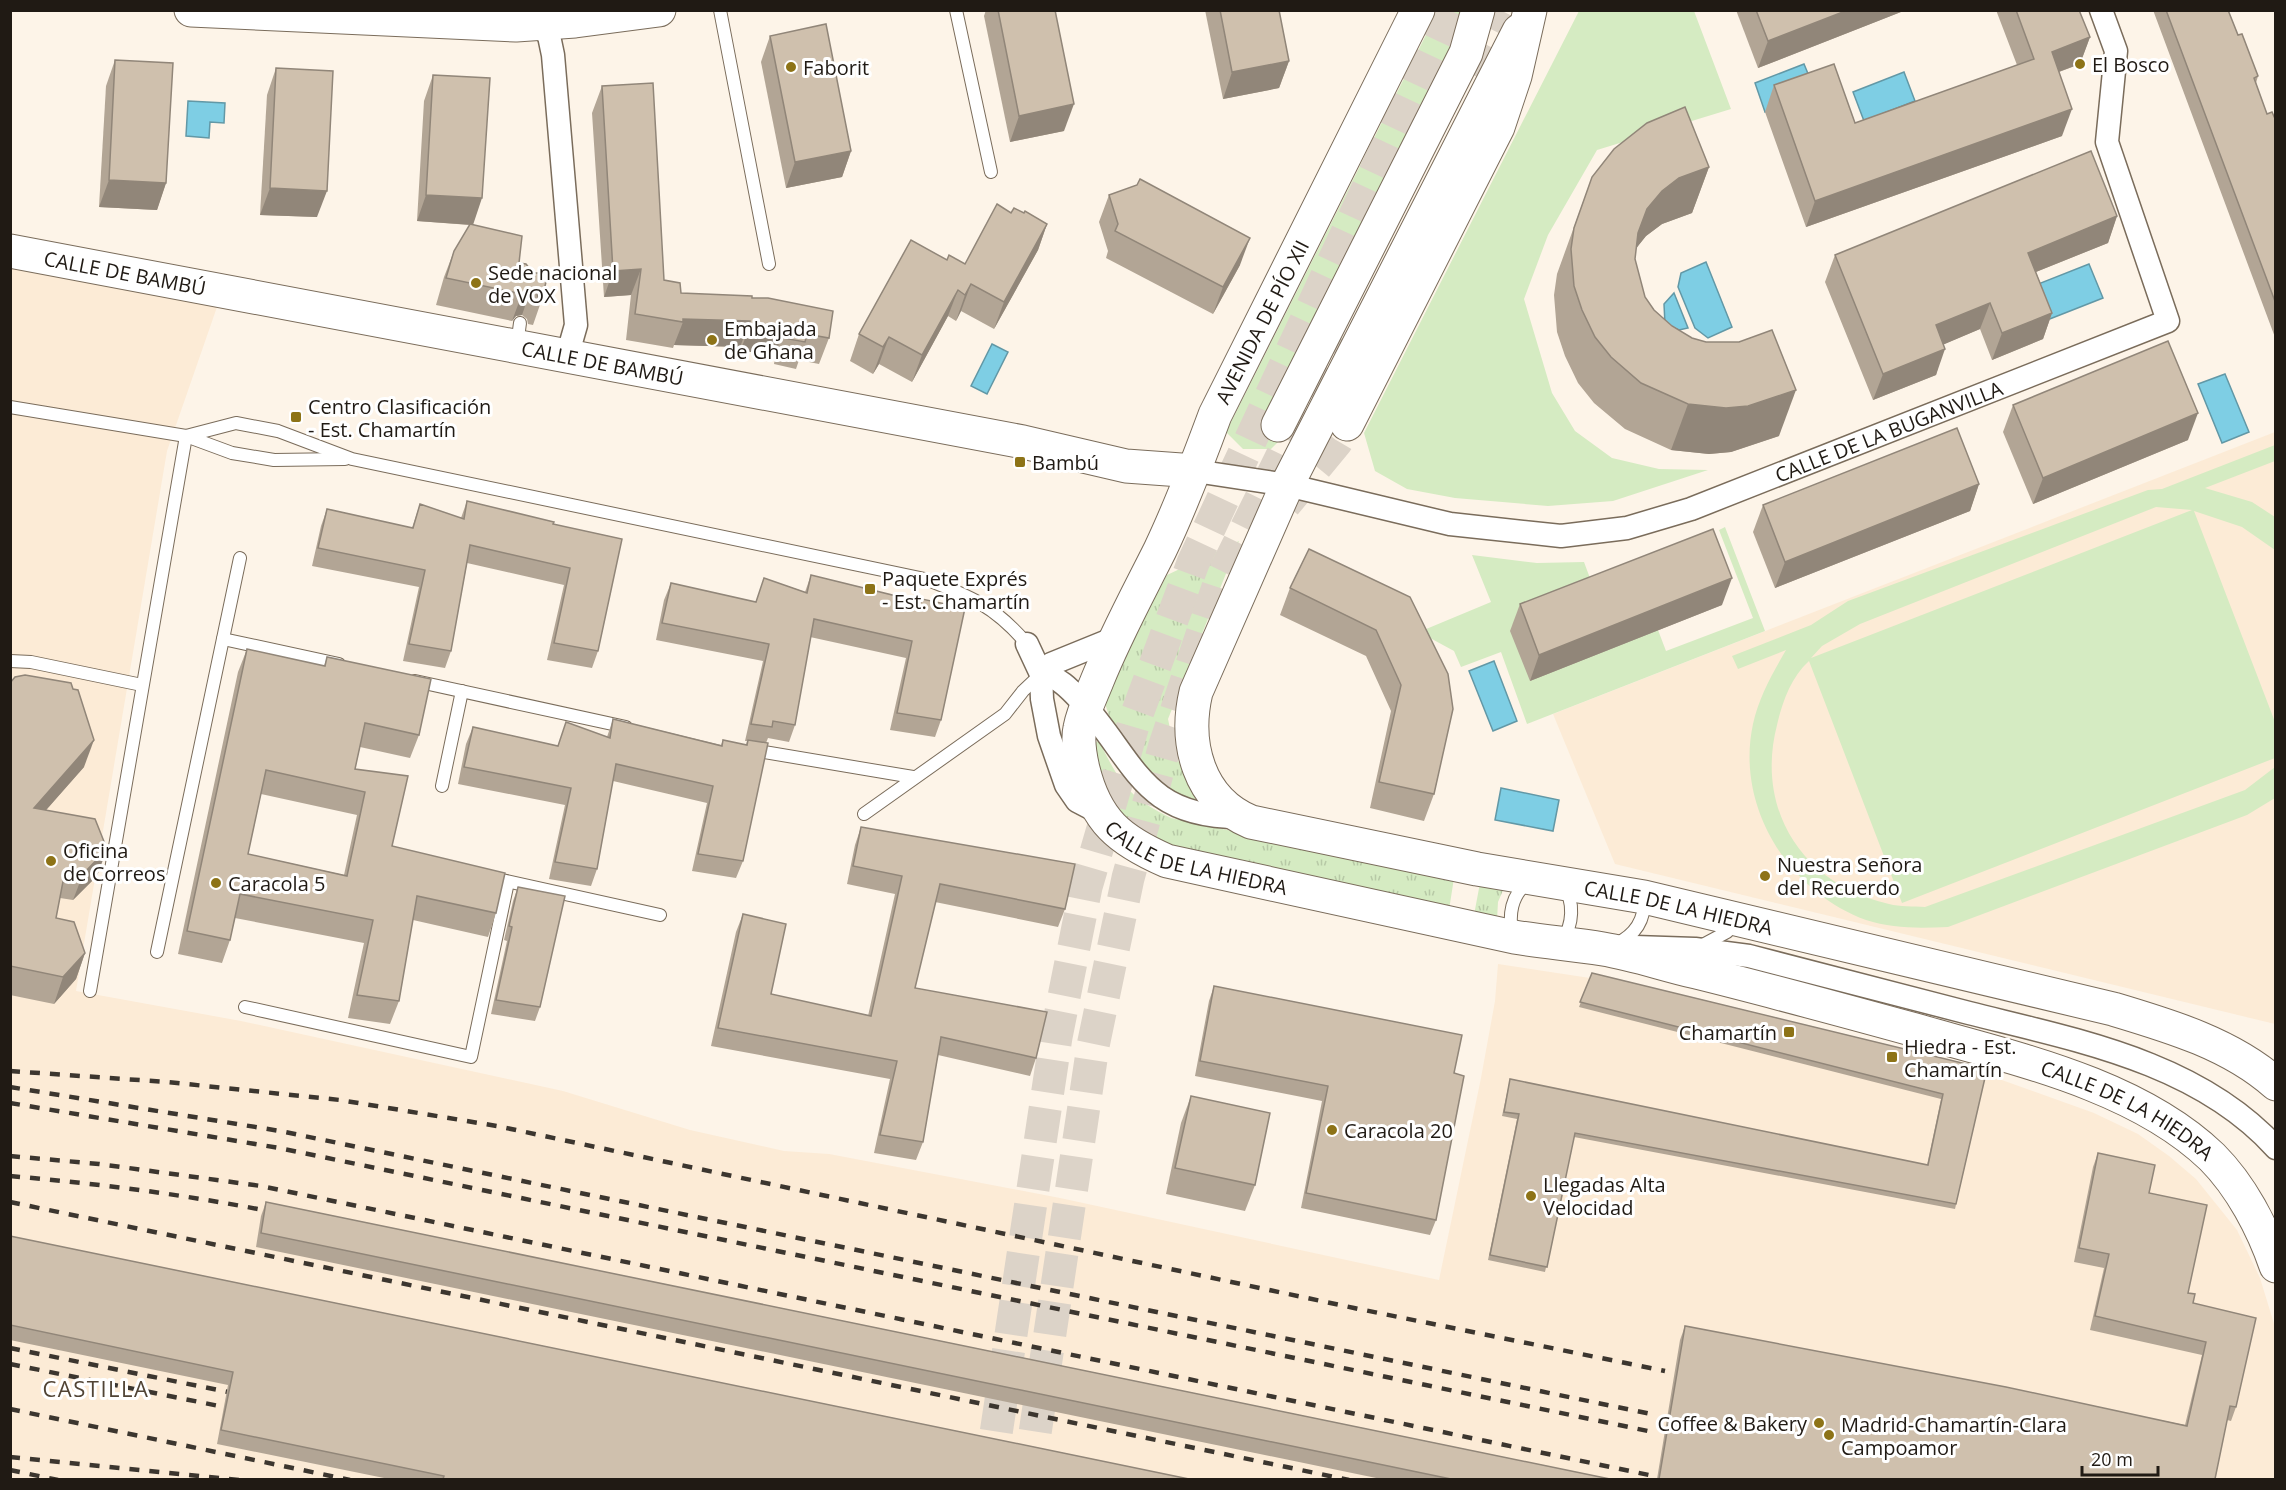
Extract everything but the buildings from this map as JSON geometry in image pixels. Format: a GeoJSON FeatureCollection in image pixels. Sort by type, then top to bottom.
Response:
{"type":"FeatureCollection","features":[{"type":"Feature","properties":{"kind":"main road"},"geometry":{"type":"LineString","coordinates":[[191,10],[539,24],[659,10]]}},
{"type":"Feature","properties":{"kind":"main road","name":"AVENIDA DE PÍO XII"},"geometry":{"type":"LineString","coordinates":[[1115,638],[1195,471],[1215,415],[1418,10]]}},
{"type":"Feature","properties":{"kind":"main road"},"geometry":{"type":"LineString","coordinates":[[1278,425],[1466,53],[1478,10]]}},
{"type":"Feature","properties":{"kind":"main road"},"geometry":{"type":"LineString","coordinates":[[1347,424],[1498,127],[1515,76],[1529,10]]}},
{"type":"Feature","properties":{"kind":"main road"},"geometry":{"type":"LineString","coordinates":[[1287,485],[1477,117],[1529,10]]}},
{"type":"Feature","properties":{"kind":"main road","name":"CALLE DE BAMBÚ"},"geometry":{"type":"LineString","coordinates":[[10,251],[518,335],[561,355],[1023,442],[1126,466],[1195,471]]}},
{"type":"Feature","properties":{"kind":"main road","name":"CALLE DE LA HIEDRA"},"geometry":{"type":"LineString","coordinates":[[1287,485],[1196,692],[1191,715],[1193,751],[1202,773],[1217,798],[1239,817],[1264,825],[1477,869],[1644,897],[2113,1009],[2164,1024],[2225,1050],[2249,1063],[2276,1084]]}},
{"type":"Feature","properties":{"kind":"main road","name":"CALLE DE LA HIEDRA"},"geometry":{"type":"LineString","coordinates":[[1115,638],[1086,707],[1079,730],[1081,757],[1091,798],[1100,813],[1117,834],[1140,849],[1167,861],[1514,937],[1557,945],[1604,949],[1787,995],[2046,1068],[2097,1087],[2140,1108],[2177,1131],[2212,1158],[2242,1197],[2265,1234],[2276,1266]]}},
{"type":"Feature","properties":{"kind":"street","name":"CALLE DE LA BUGANVILLA"},"geometry":{"type":"LineString","coordinates":[[1287,485],[1450,524],[1513,532],[1560,536],[1627,528],[1691,509],[2168,321],[2107,142],[2116,51],[2101,10]]}},
{"type":"Feature","properties":{"kind":"street"},"geometry":{"type":"LineString","coordinates":[[539,24],[549,36],[553,55],[576,324],[570,346],[561,355]]}},
{"type":"Feature","properties":{"kind":"street"},"geometry":{"type":"LineString","coordinates":[[1195,471],[1287,485]]}},
{"type":"Feature","properties":{"kind":"street"},"geometry":{"type":"LineString","coordinates":[[1041,674],[1051,664],[1115,638]]}},
{"type":"Feature","properties":{"kind":"street","name":"CALLE DE LA HIEDRA"},"geometry":{"type":"LineString","coordinates":[[1027,644],[1041,674],[1042,699],[1049,736],[1066,785],[1077,801],[1100,813]]}},
{"type":"Feature","properties":{"kind":"street","name":"CALLE DE LA HIEDRA"},"geometry":{"type":"LineString","coordinates":[[1041,674],[1060,680],[1086,707],[1112,738],[1126,762],[1162,800],[1189,810],[1239,817]]}},
{"type":"Feature","properties":{"kind":"street","name":"CALLE DE LA HIEDRA"},"geometry":{"type":"LineString","coordinates":[[1604,949],[1646,947],[1695,949],[1749,956],[2105,1049],[2184,1080],[2217,1098],[2276,1148]]}},
{"type":"Feature","properties":{"kind":"lane"},"geometry":{"type":"LineString","coordinates":[[720,10],[769,264]]}},
{"type":"Feature","properties":{"kind":"lane"},"geometry":{"type":"LineString","coordinates":[[956,10],[991,172]]}},
{"type":"Feature","properties":{"kind":"lane"},"geometry":{"type":"LineString","coordinates":[[10,407],[186,436],[232,453],[274,460],[352,459]]}},
{"type":"Feature","properties":{"kind":"lane"},"geometry":{"type":"LineString","coordinates":[[186,436],[236,423],[278,431],[352,459],[925,579],[966,594],[995,611],[1027,644]]}},
{"type":"Feature","properties":{"kind":"lane"},"geometry":{"type":"LineString","coordinates":[[90,991],[186,436]]}},
{"type":"Feature","properties":{"kind":"lane"},"geometry":{"type":"LineString","coordinates":[[157,952],[240,558]]}},
{"type":"Feature","properties":{"kind":"lane"},"geometry":{"type":"LineString","coordinates":[[223,639],[355,668]]}},
{"type":"Feature","properties":{"kind":"lane"},"geometry":{"type":"LineString","coordinates":[[10,661],[31,662],[142,685]]}},
{"type":"Feature","properties":{"kind":"lane"},"geometry":{"type":"LineString","coordinates":[[864,814],[913,777],[1005,714],[1023,691],[1041,674]]}},
{"type":"Feature","properties":{"kind":"lane"},"geometry":{"type":"LineString","coordinates":[[398,677],[643,730]]}},
{"type":"Feature","properties":{"kind":"lane"},"geometry":{"type":"LineString","coordinates":[[442,786],[462,691]]}},
{"type":"Feature","properties":{"kind":"lane"},"geometry":{"type":"LineString","coordinates":[[741,748],[913,777]]}},
{"type":"Feature","properties":{"kind":"lane"},"geometry":{"type":"LineString","coordinates":[[492,878],[660,915]]}},
{"type":"Feature","properties":{"kind":"lane"},"geometry":{"type":"LineString","coordinates":[[1514,937],[1510,924],[1516,894],[1547,880]]}},
{"type":"Feature","properties":{"kind":"lane","name":"CALLE DE LA HIEDRA"},"geometry":{"type":"LineString","coordinates":[[1547,880],[1567,891],[1571,913],[1565,937],[1557,945]]}},
{"type":"Feature","properties":{"kind":"lane"},"geometry":{"type":"LineString","coordinates":[[245,1007],[471,1057],[508,882]]}},
{"type":"Feature","properties":{"kind":"lane"},"geometry":{"type":"LineString","coordinates":[[1604,949],[1626,939],[1639,925],[1645,910],[1644,897]]}},
{"type":"Feature","properties":{"kind":"lane"},"geometry":{"type":"LineString","coordinates":[[1695,949],[1727,932],[1738,918]]}},
{"type":"Feature","properties":{"kind":"shaded area"},"geometry":{"type":"Polygon","coordinates":[[[10,268],[217,307],[167,451],[76,991],[241,1021],[563,1091],[690,1130],[784,1151],[829,1154],[1060,1198],[1439,1280],[1481,1078],[1495,1001],[1498,964],[1590,978],[1985,1074],[2094,1113],[2138,1134],[2169,1156],[2196,1179],[2237,1230],[2260,1278],[2275,1327],[2275,1479],[11,1479],[10,268]]]}},
{"type":"Feature","properties":{"kind":"shaded area"},"geometry":{"type":"Polygon","coordinates":[[[2275,432],[2275,1024],[1615,864],[1553,714],[2275,432]]]}},
{"type":"Feature","properties":{"kind":"green space"},"geometry":{"type":"Polygon","coordinates":[[[1438,11],[1462,11],[1463,31],[1284,436],[1271,449],[1243,449],[1226,432],[1438,11]]]}},
{"type":"Feature","properties":{"kind":"green space"},"geometry":{"type":"Polygon","coordinates":[[[1579,11],[1694,11],[1731,109],[1597,150],[1548,235],[1524,299],[1552,393],[1575,431],[1612,458],[1659,469],[1708,470],[1613,501],[1548,506],[1455,498],[1407,489],[1375,471],[1364,433],[1579,11]]]}},
{"type":"Feature","properties":{"kind":"green space"},"geometry":{"type":"Polygon","coordinates":[[[2275,445],[2275,461],[2205,488],[2252,502],[2275,517],[2275,550],[2242,527],[2194,511],[2275,722],[2275,758],[1902,903],[1809,661],[1797,675],[1788,691],[1777,725],[1772,756],[1773,786],[1780,814],[1793,839],[1810,861],[1832,880],[1859,894],[1889,904],[1925,907],[2245,790],[2275,767],[2275,798],[2247,815],[1948,927],[1907,927],[1876,923],[1838,907],[1813,889],[1792,868],[1774,843],[1761,815],[1752,786],[1750,755],[1753,724],[1762,695],[1786,650],[1738,669],[1732,656],[1811,625],[1848,601],[2148,490],[2162,489],[2275,445]],[[2156,507],[1860,624],[1822,646],[1811,658],[2192,510],[2156,507]]]}},
{"type":"Feature","properties":{"kind":"green space"},"geometry":{"type":"Polygon","coordinates":[[[1725,527],[1765,631],[1527,724],[1501,652],[1461,667],[1454,651],[1419,632],[1491,602],[1472,555],[1537,563],[1584,562],[1597,597],[1658,630],[1666,651],[1753,618],[1719,530],[1725,527]]]}},
{"type":"Feature","properties":{"kind":"green space"},"geometry":{"type":"Polygon","coordinates":[[[1239,541],[1168,719],[1176,757],[1196,793],[1195,799],[1182,798],[1166,789],[1150,775],[1122,740],[1111,721],[1105,704],[1105,690],[1167,575],[1239,541]]]}},
{"type":"Feature","properties":{"kind":"green space"},"geometry":{"type":"Polygon","coordinates":[[[1099,741],[1113,768],[1127,787],[1145,803],[1171,818],[1454,878],[1449,910],[1192,857],[1126,824],[1102,784],[1092,744],[1099,741]]]}},
{"type":"Feature","properties":{"kind":"green space"},"geometry":{"type":"Polygon","coordinates":[[[1480,883],[1504,888],[1498,902],[1497,920],[1474,915],[1480,883]]]}},
{"type":"Feature","properties":{"kind":"water"},"geometry":{"type":"Polygon","coordinates":[[[1804,64],[1809,76],[1824,90],[1765,112],[1755,83],[1804,64]]]}},
{"type":"Feature","properties":{"kind":"water"},"geometry":{"type":"Polygon","coordinates":[[[1904,72],[1915,101],[1864,121],[1853,92],[1904,72]]]}},
{"type":"Feature","properties":{"kind":"water"},"geometry":{"type":"Polygon","coordinates":[[[188,101],[225,103],[224,123],[210,122],[209,138],[186,136],[188,101]]]}},
{"type":"Feature","properties":{"kind":"water"},"geometry":{"type":"Polygon","coordinates":[[[1706,262],[1732,327],[1708,338],[1695,328],[1678,287],[1681,273],[1706,262]]]}},
{"type":"Feature","properties":{"kind":"water"},"geometry":{"type":"Polygon","coordinates":[[[2089,264],[2103,298],[2037,324],[2023,290],[2089,264]]]}},
{"type":"Feature","properties":{"kind":"water"},"geometry":{"type":"Polygon","coordinates":[[[1674,293],[1688,328],[1679,330],[1665,324],[1664,304],[1674,293]]]}},
{"type":"Feature","properties":{"kind":"water"},"geometry":{"type":"Polygon","coordinates":[[[992,344],[1008,352],[987,394],[971,386],[992,344]]]}},
{"type":"Feature","properties":{"kind":"water"},"geometry":{"type":"Polygon","coordinates":[[[2225,374],[2249,432],[2222,443],[2198,384],[2225,374]]]}},
{"type":"Feature","properties":{"kind":"water"},"geometry":{"type":"Polygon","coordinates":[[[1494,661],[1517,721],[1493,731],[1469,671],[1494,661]]]}},
{"type":"Feature","properties":{"kind":"water"},"geometry":{"type":"Polygon","coordinates":[[[1501,788],[1559,800],[1553,831],[1495,820],[1501,788]]]}},
{"type":"Feature","properties":{"kind":"tunnel"},"geometry":{"type":"LineString","coordinates":[[989,1480],[1056,1037],[1086,887],[1134,722],[1193,563],[1451,10]]}},
{"type":"Feature","properties":{"kind":"tunnel"},"geometry":{"type":"LineString","coordinates":[[1469,73],[1500,10]]}},
{"type":"Feature","properties":{"kind":"tunnel"},"geometry":{"type":"LineString","coordinates":[[1028,1480],[1093,1046],[1128,878],[1165,745],[1219,584],[1340,338]]}},
{"type":"Feature","properties":{"kind":"tunnel"},"geometry":{"type":"LineString","coordinates":[[1285,504],[1337,441],[1347,424]]}},
{"type":"Feature","properties":{"kind":"railway"},"geometry":{"type":"LineString","coordinates":[[10,1071],[167,1082],[340,1100],[497,1126],[1354,1308],[1665,1371]]}},
{"type":"Feature","properties":{"kind":"railway"},"geometry":{"type":"LineString","coordinates":[[10,1087],[280,1131],[1651,1414]]}},
{"type":"Feature","properties":{"kind":"railway"},"geometry":{"type":"LineString","coordinates":[[10,1103],[279,1148],[1648,1431]]}},
{"type":"Feature","properties":{"kind":"railway"},"geometry":{"type":"LineString","coordinates":[[10,1156],[99,1164],[261,1186],[1673,1480]]}},
{"type":"Feature","properties":{"kind":"railway"},"geometry":{"type":"LineString","coordinates":[[10,1176],[145,1191],[278,1213]]}},
{"type":"Feature","properties":{"kind":"railway"},"geometry":{"type":"LineString","coordinates":[[10,1202],[1349,1480]]}},
{"type":"Feature","properties":{"kind":"railway"},"geometry":{"type":"LineString","coordinates":[[10,1348],[243,1395]]}},
{"type":"Feature","properties":{"kind":"railway"},"geometry":{"type":"LineString","coordinates":[[10,1364],[239,1410]]}},
{"type":"Feature","properties":{"kind":"railway"},"geometry":{"type":"LineString","coordinates":[[10,1409],[350,1480]]}},
{"type":"Feature","properties":{"kind":"railway"},"geometry":{"type":"LineString","coordinates":[[10,1457],[239,1480]]}},
{"type":"Feature","properties":{"kind":"railway"},"geometry":{"type":"LineString","coordinates":[[10,1470],[58,1480]]}},
{"type":"Feature","properties":{"kind":"place","name":"El Bosco"},"geometry":{"type":"Point","coordinates":[2080,64]}},
{"type":"Feature","properties":{"kind":"place","name":"Faborit"},"geometry":{"type":"Point","coordinates":[791,67]}},
{"type":"Feature","properties":{"kind":"place","name":"Sede nacional de VOX"},"geometry":{"type":"Point","coordinates":[476,283]}},
{"type":"Feature","properties":{"kind":"place","name":"Embajada de Ghana"},"geometry":{"type":"Point","coordinates":[712,340]}},
{"type":"Feature","properties":{"kind":"place","name":"Centro Clasificación - Est. Chamartín"},"geometry":{"type":"Point","coordinates":[296,417]}},
{"type":"Feature","properties":{"kind":"place","name":"Bambú"},"geometry":{"type":"Point","coordinates":[1020,462]}},
{"type":"Feature","properties":{"kind":"place","name":"Paquete Exprés - Est. Chamartín"},"geometry":{"type":"Point","coordinates":[870,589]}},
{"type":"Feature","properties":{"kind":"place","name":"Oficina de Correos"},"geometry":{"type":"Point","coordinates":[51,861]}},
{"type":"Feature","properties":{"kind":"place","name":"Nuestra Señora del Recuerdo"},"geometry":{"type":"Point","coordinates":[1765,876]}},
{"type":"Feature","properties":{"kind":"place","name":"Caracola 5"},"geometry":{"type":"Point","coordinates":[216,883]}},
{"type":"Feature","properties":{"kind":"place","name":"Chamartín"},"geometry":{"type":"Point","coordinates":[1789,1032]}},
{"type":"Feature","properties":{"kind":"place","name":"Hiedra - Est. Chamartín"},"geometry":{"type":"Point","coordinates":[1892,1057]}},
{"type":"Feature","properties":{"kind":"place","name":"Caracola 20"},"geometry":{"type":"Point","coordinates":[1332,1130]}},
{"type":"Feature","properties":{"kind":"place","name":"Llegadas Alta Velocidad"},"geometry":{"type":"Point","coordinates":[1531,1196]}},
{"type":"Feature","properties":{"kind":"place","name":"Coffee & Bakery"},"geometry":{"type":"Point","coordinates":[1819,1423]}},
{"type":"Feature","properties":{"kind":"place","name":"Madrid-Chamartín-Clara Campoamor"},"geometry":{"type":"Point","coordinates":[1829,1435]}},
{"type":"Feature","properties":{"kind":"district","name":"CASTILLA"},"geometry":{"type":"Point","coordinates":[96,1388]}}]}
